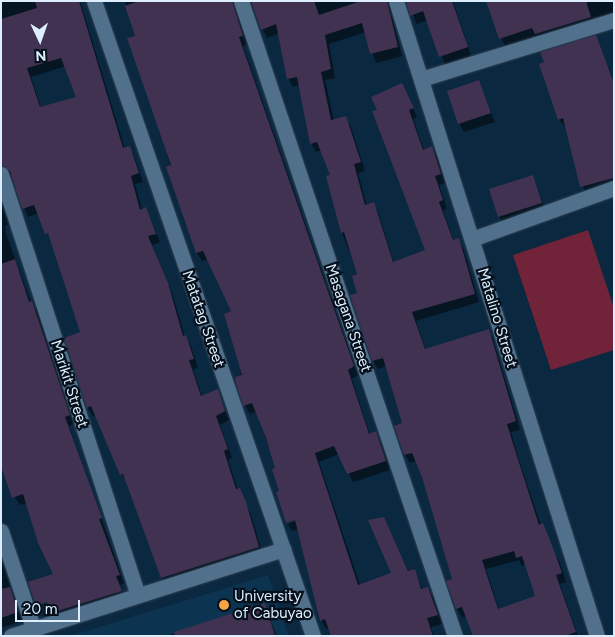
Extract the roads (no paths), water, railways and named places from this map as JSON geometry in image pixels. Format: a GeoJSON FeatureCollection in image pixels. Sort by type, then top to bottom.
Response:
{"type":"FeatureCollection","features":[{"type":"Feature","properties":{"kind":"street","name":"Matatag Street"},"geometry":{"type":"LineString","coordinates":[[94,1],[313,636]]}},
{"type":"Feature","properties":{"kind":"street","name":"Masagana Street"},"geometry":{"type":"LineString","coordinates":[[241,1],[455,636]]}},
{"type":"Feature","properties":{"kind":"street","name":"Matalino Street"},"geometry":{"type":"LineString","coordinates":[[396,1],[598,636]]}},
{"type":"Feature","properties":{"kind":"street"},"geometry":{"type":"LineString","coordinates":[[421,79],[614,20]]}},
{"type":"Feature","properties":{"kind":"street","name":"Marikit Street"},"geometry":{"type":"LineString","coordinates":[[1,174],[138,595]]}},
{"type":"Feature","properties":{"kind":"street"},"geometry":{"type":"LineString","coordinates":[[472,238],[614,188]]}},
{"type":"Feature","properties":{"kind":"street"},"geometry":{"type":"LineString","coordinates":[[1,531],[34,630]]}},
{"type":"Feature","properties":{"kind":"street"},"geometry":{"type":"LineString","coordinates":[[11,636],[283,549]]}},
{"type":"Feature","properties":{"kind":"place","name":"University of Cabuyao"},"geometry":{"type":"Point","coordinates":[224,605]}}]}
